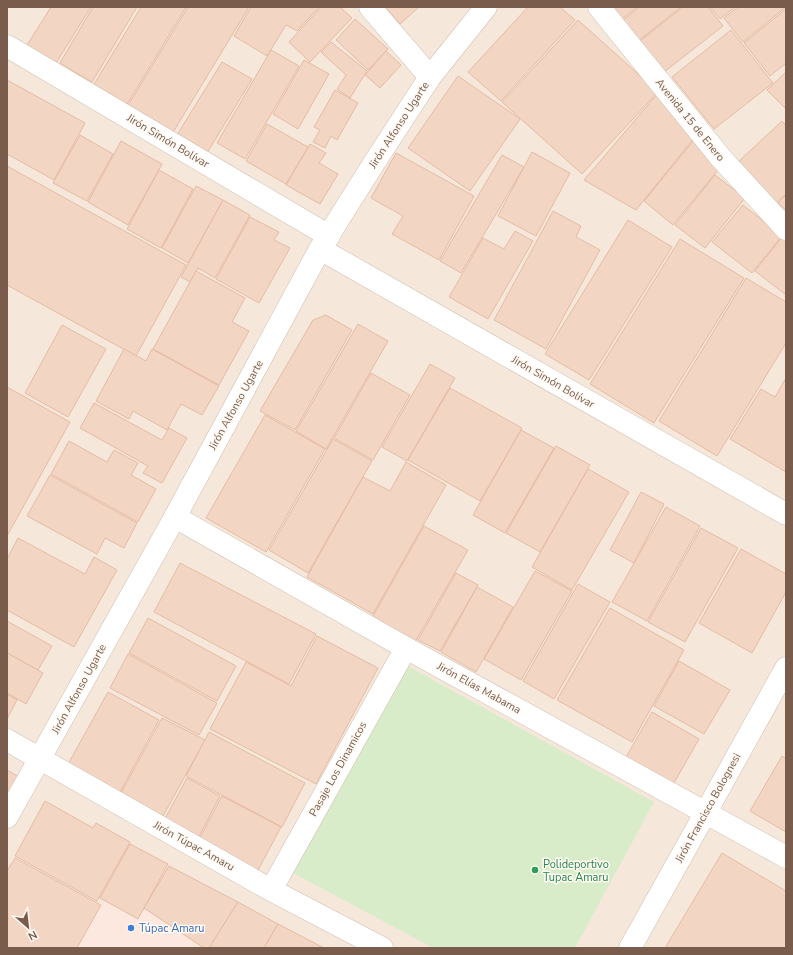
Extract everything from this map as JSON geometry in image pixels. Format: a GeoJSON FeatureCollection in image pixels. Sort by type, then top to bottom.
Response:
{"type":"FeatureCollection","features":[{"type":"Feature","properties":{"kind":"street"},"geometry":{"type":"LineString","coordinates":[[370,7],[430,77]]}},
{"type":"Feature","properties":{"kind":"street","name":"Jirón Alfonso Ugarte"},"geometry":{"type":"LineString","coordinates":[[7,817],[175,517],[325,243],[374,163],[430,77],[486,7]]}},
{"type":"Feature","properties":{"kind":"street","name":"Avenida 15 de Enero"},"geometry":{"type":"LineString","coordinates":[[600,7],[721,158],[786,229]]}},
{"type":"Feature","properties":{"kind":"street","name":"Jirón Simón Bolívar"},"geometry":{"type":"LineString","coordinates":[[7,46],[325,243],[786,514]]}},
{"type":"Feature","properties":{"kind":"street","name":"Jirón Elías Mabama"},"geometry":{"type":"LineString","coordinates":[[175,517],[406,648],[786,857]]}},
{"type":"Feature","properties":{"kind":"street","name":"Pasaje Los Dinamicos"},"geometry":{"type":"LineString","coordinates":[[271,890],[406,648]]}},
{"type":"Feature","properties":{"kind":"street","name":"Jirón Francisco Bolognesi"},"geometry":{"type":"LineString","coordinates":[[630,948],[786,668]]}},
{"type":"Feature","properties":{"kind":"street","name":"Jirón Túpac Amaru"},"geometry":{"type":"LineString","coordinates":[[7,740],[271,890],[382,948]]}},
{"type":"Feature","properties":{"kind":"shaded area"},"geometry":{"type":"Polygon","coordinates":[[[7,7],[786,7],[786,948],[7,948],[7,7]]]}},
{"type":"Feature","properties":{"kind":"shaded area","name":"Túpac Amaru"},"geometry":{"type":"Polygon","coordinates":[[[102,902],[144,908],[204,948],[78,948],[102,902]]]}},
{"type":"Feature","properties":{"kind":"green space"},"geometry":{"type":"Polygon","coordinates":[[[397,660],[654,802],[575,948],[433,948],[284,868],[397,660]]]}},
{"type":"Feature","properties":{"kind":"building"},"geometry":{"type":"Polygon","coordinates":[[[51,7],[91,7],[56,63],[27,45],[51,7]]]}},
{"type":"Feature","properties":{"kind":"building"},"geometry":{"type":"Polygon","coordinates":[[[93,7],[137,7],[92,82],[60,63],[93,7]]]}},
{"type":"Feature","properties":{"kind":"building"},"geometry":{"type":"Polygon","coordinates":[[[141,7],[186,7],[123,111],[90,91],[141,7]]]}},
{"type":"Feature","properties":{"kind":"building"},"geometry":{"type":"Polygon","coordinates":[[[188,7],[249,7],[169,139],[124,112],[188,7]]]}},
{"type":"Feature","properties":{"kind":"building"},"geometry":{"type":"Polygon","coordinates":[[[251,7],[319,7],[297,31],[286,25],[267,56],[234,36],[251,7]]]}},
{"type":"Feature","properties":{"kind":"building"},"geometry":{"type":"Polygon","coordinates":[[[321,7],[340,7],[352,18],[310,62],[289,42],[321,7]]]}},
{"type":"Feature","properties":{"kind":"building"},"geometry":{"type":"Polygon","coordinates":[[[385,7],[419,7],[400,24],[385,7]]]}},
{"type":"Feature","properties":{"kind":"building"},"geometry":{"type":"Polygon","coordinates":[[[528,7],[560,7],[575,20],[501,101],[468,72],[528,7]]]}},
{"type":"Feature","properties":{"kind":"building"},"geometry":{"type":"Polygon","coordinates":[[[605,7],[637,7],[617,23],[605,7]]]}},
{"type":"Feature","properties":{"kind":"building"},"geometry":{"type":"Polygon","coordinates":[[[639,7],[681,7],[632,46],[616,26],[639,7]]]}},
{"type":"Feature","properties":{"kind":"building"},"geometry":{"type":"Polygon","coordinates":[[[683,7],[708,7],[723,26],[664,72],[640,41],[683,7]]]}},
{"type":"Feature","properties":{"kind":"building"},"geometry":{"type":"Polygon","coordinates":[[[710,7],[735,7],[720,19],[710,7]]]}},
{"type":"Feature","properties":{"kind":"building"},"geometry":{"type":"Polygon","coordinates":[[[738,7],[786,7],[743,42],[724,18],[738,7]]]}},
{"type":"Feature","properties":{"kind":"building"},"geometry":{"type":"Polygon","coordinates":[[[786,9],[786,63],[770,76],[744,43],[786,9]]]}},
{"type":"Feature","properties":{"kind":"building"},"geometry":{"type":"Polygon","coordinates":[[[355,19],[388,49],[368,70],[336,40],[355,19]]]}},
{"type":"Feature","properties":{"kind":"building"},"geometry":{"type":"Polygon","coordinates":[[[578,20],[658,92],[582,174],[502,102],[578,20]]]}},
{"type":"Feature","properties":{"kind":"building"},"geometry":{"type":"Polygon","coordinates":[[[731,30],[773,83],[714,129],[672,77],[731,30]]]}},
{"type":"Feature","properties":{"kind":"building"},"geometry":{"type":"Polygon","coordinates":[[[331,42],[367,71],[350,98],[337,89],[346,75],[321,52],[331,42]]]}},
{"type":"Feature","properties":{"kind":"building"},"geometry":{"type":"Polygon","coordinates":[[[271,50],[299,66],[245,159],[217,143],[271,50]]]}},
{"type":"Feature","properties":{"kind":"building"},"geometry":{"type":"Polygon","coordinates":[[[386,51],[401,65],[380,88],[365,75],[386,51]]]}},
{"type":"Feature","properties":{"kind":"building"},"geometry":{"type":"Polygon","coordinates":[[[304,60],[329,74],[298,129],[273,114],[304,60]]]}},
{"type":"Feature","properties":{"kind":"building"},"geometry":{"type":"Polygon","coordinates":[[[222,62],[252,79],[207,153],[177,135],[222,62]]]}},
{"type":"Feature","properties":{"kind":"building"},"geometry":{"type":"Polygon","coordinates":[[[786,72],[786,109],[767,90],[786,72]]]}},
{"type":"Feature","properties":{"kind":"building"},"geometry":{"type":"Polygon","coordinates":[[[458,76],[520,119],[470,191],[408,148],[458,76]]]}},
{"type":"Feature","properties":{"kind":"building"},"geometry":{"type":"Polygon","coordinates":[[[7,80],[85,123],[54,180],[7,154],[7,80]]]}},
{"type":"Feature","properties":{"kind":"building"},"geometry":{"type":"Polygon","coordinates":[[[335,90],[358,103],[337,140],[331,136],[325,148],[313,142],[320,130],[314,127],[335,90]]]}},
{"type":"Feature","properties":{"kind":"building"},"geometry":{"type":"Polygon","coordinates":[[[659,92],[698,133],[636,210],[584,180],[659,92]]]}},
{"type":"Feature","properties":{"kind":"building"},"geometry":{"type":"Polygon","coordinates":[[[782,121],[786,126],[786,194],[776,203],[737,163],[782,121]]]}},
{"type":"Feature","properties":{"kind":"building"},"geometry":{"type":"Polygon","coordinates":[[[267,124],[308,147],[286,184],[246,161],[267,124]]]}},
{"type":"Feature","properties":{"kind":"building"},"geometry":{"type":"Polygon","coordinates":[[[80,135],[113,154],[87,201],[53,183],[80,135]]]}},
{"type":"Feature","properties":{"kind":"building"},"geometry":{"type":"Polygon","coordinates":[[[694,140],[723,164],[673,225],[644,201],[694,140]]]}},
{"type":"Feature","properties":{"kind":"building"},"geometry":{"type":"Polygon","coordinates":[[[121,141],[162,164],[128,225],[88,202],[121,141]]]}},
{"type":"Feature","properties":{"kind":"building"},"geometry":{"type":"Polygon","coordinates":[[[310,144],[326,153],[319,163],[338,174],[320,204],[286,185],[310,144]]]}},
{"type":"Feature","properties":{"kind":"building"},"geometry":{"type":"Polygon","coordinates":[[[532,152],[570,173],[536,236],[498,216],[532,152]]]}},
{"type":"Feature","properties":{"kind":"building"},"geometry":{"type":"Polygon","coordinates":[[[396,153],[474,196],[439,260],[392,234],[403,216],[371,198],[396,153]]]}},
{"type":"Feature","properties":{"kind":"building"},"geometry":{"type":"Polygon","coordinates":[[[502,155],[524,167],[461,273],[440,261],[502,155]]]}},
{"type":"Feature","properties":{"kind":"building"},"geometry":{"type":"Polygon","coordinates":[[[7,166],[186,265],[136,356],[7,285],[7,166]]]}},
{"type":"Feature","properties":{"kind":"building"},"geometry":{"type":"Polygon","coordinates":[[[159,170],[193,189],[161,248],[127,229],[159,170]]]}},
{"type":"Feature","properties":{"kind":"building"},"geometry":{"type":"Polygon","coordinates":[[[715,175],[745,198],[705,248],[675,225],[715,175]]]}},
{"type":"Feature","properties":{"kind":"building"},"geometry":{"type":"Polygon","coordinates":[[[196,186],[223,200],[188,263],[162,248],[196,186]]]}},
{"type":"Feature","properties":{"kind":"building"},"geometry":{"type":"Polygon","coordinates":[[[786,195],[786,210],[778,203],[786,195]]]}},
{"type":"Feature","properties":{"kind":"building"},"geometry":{"type":"Polygon","coordinates":[[[223,200],[250,215],[215,278],[198,268],[190,282],[181,277],[223,200]]]}},
{"type":"Feature","properties":{"kind":"building"},"geometry":{"type":"Polygon","coordinates":[[[743,205],[782,236],[752,273],[712,242],[743,205]]]}},
{"type":"Feature","properties":{"kind":"building"},"geometry":{"type":"Polygon","coordinates":[[[553,211],[581,226],[576,237],[600,250],[546,349],[494,320],[553,211]]]}},
{"type":"Feature","properties":{"kind":"building"},"geometry":{"type":"Polygon","coordinates":[[[250,217],[279,232],[274,240],[290,248],[259,303],[216,279],[250,217]]]}},
{"type":"Feature","properties":{"kind":"building"},"geometry":{"type":"Polygon","coordinates":[[[628,220],[672,247],[589,380],[545,354],[628,220]]]}},
{"type":"Feature","properties":{"kind":"building"},"geometry":{"type":"Polygon","coordinates":[[[515,231],[533,241],[488,319],[449,297],[483,238],[504,249],[515,231]]]}},
{"type":"Feature","properties":{"kind":"building"},"geometry":{"type":"Polygon","coordinates":[[[782,237],[786,240],[786,295],[755,271],[782,237]]]}},
{"type":"Feature","properties":{"kind":"building"},"geometry":{"type":"Polygon","coordinates":[[[680,239],[744,278],[654,423],[590,384],[680,239]]]}},
{"type":"Feature","properties":{"kind":"building"},"geometry":{"type":"Polygon","coordinates":[[[196,271],[245,298],[232,322],[249,331],[219,385],[153,349],[196,271]]]}},
{"type":"Feature","properties":{"kind":"building"},"geometry":{"type":"Polygon","coordinates":[[[746,278],[786,302],[786,343],[717,456],[659,421],[746,278]]]}},
{"type":"Feature","properties":{"kind":"building"},"geometry":{"type":"Polygon","coordinates":[[[326,315],[352,330],[295,430],[260,411],[313,320],[326,315]]]}},
{"type":"Feature","properties":{"kind":"building"},"geometry":{"type":"Polygon","coordinates":[[[358,324],[388,341],[326,449],[296,431],[358,324]]]}},
{"type":"Feature","properties":{"kind":"building"},"geometry":{"type":"Polygon","coordinates":[[[62,325],[106,349],[68,417],[25,393],[62,325]]]}},
{"type":"Feature","properties":{"kind":"building"},"geometry":{"type":"Polygon","coordinates":[[[124,349],[146,361],[152,349],[219,386],[202,415],[181,404],[167,430],[133,411],[129,419],[96,401],[124,349]]]}},
{"type":"Feature","properties":{"kind":"building"},"geometry":{"type":"Polygon","coordinates":[[[430,364],[455,378],[407,461],[382,447],[430,364]]]}},
{"type":"Feature","properties":{"kind":"building"},"geometry":{"type":"Polygon","coordinates":[[[371,373],[410,395],[373,460],[334,438],[371,373]]]}},
{"type":"Feature","properties":{"kind":"building"},"geometry":{"type":"Polygon","coordinates":[[[786,378],[786,472],[730,439],[761,389],[775,397],[786,378]]]}},
{"type":"Feature","properties":{"kind":"building"},"geometry":{"type":"Polygon","coordinates":[[[7,387],[70,422],[7,536],[7,387]]]}},
{"type":"Feature","properties":{"kind":"building"},"geometry":{"type":"Polygon","coordinates":[[[450,388],[522,428],[480,501],[408,460],[450,388]]]}},
{"type":"Feature","properties":{"kind":"building"},"geometry":{"type":"Polygon","coordinates":[[[94,403],[162,440],[169,428],[187,438],[162,483],[143,473],[148,466],[80,428],[94,403]]]}},
{"type":"Feature","properties":{"kind":"building"},"geometry":{"type":"Polygon","coordinates":[[[265,415],[325,449],[266,552],[206,518],[265,415]]]}},
{"type":"Feature","properties":{"kind":"building"},"geometry":{"type":"Polygon","coordinates":[[[521,430],[554,448],[505,533],[473,515],[521,430]]]}},
{"type":"Feature","properties":{"kind":"building"},"geometry":{"type":"Polygon","coordinates":[[[333,439],[372,461],[308,573],[269,550],[333,439]]]}},
{"type":"Feature","properties":{"kind":"building"},"geometry":{"type":"Polygon","coordinates":[[[69,441],[107,462],[114,450],[138,463],[131,475],[156,489],[138,522],[51,474],[69,441]]]}},
{"type":"Feature","properties":{"kind":"building"},"geometry":{"type":"Polygon","coordinates":[[[556,446],[590,465],[540,552],[506,533],[556,446]]]}},
{"type":"Feature","properties":{"kind":"building"},"geometry":{"type":"Polygon","coordinates":[[[406,462],[446,485],[373,614],[307,577],[363,477],[390,491],[406,462]]]}},
{"type":"Feature","properties":{"kind":"building"},"geometry":{"type":"Polygon","coordinates":[[[588,469],[629,492],[572,590],[532,567],[588,469]]]}},
{"type":"Feature","properties":{"kind":"building"},"geometry":{"type":"Polygon","coordinates":[[[50,475],[137,523],[124,548],[105,538],[97,554],[27,516],[50,475]]]}},
{"type":"Feature","properties":{"kind":"building"},"geometry":{"type":"Polygon","coordinates":[[[641,492],[664,504],[634,563],[610,550],[641,492]]]}},
{"type":"Feature","properties":{"kind":"building"},"geometry":{"type":"Polygon","coordinates":[[[666,507],[700,526],[647,621],[612,602],[666,507]]]}},
{"type":"Feature","properties":{"kind":"building"},"geometry":{"type":"Polygon","coordinates":[[[424,526],[468,550],[411,649],[368,625],[424,526]]]}},
{"type":"Feature","properties":{"kind":"building"},"geometry":{"type":"Polygon","coordinates":[[[701,528],[738,548],[685,642],[648,622],[701,528]]]}},
{"type":"Feature","properties":{"kind":"building"},"geometry":{"type":"Polygon","coordinates":[[[18,538],[85,574],[94,557],[117,570],[74,647],[7,610],[7,559],[18,538]]]}},
{"type":"Feature","properties":{"kind":"building"},"geometry":{"type":"Polygon","coordinates":[[[741,549],[786,574],[786,592],[752,653],[699,623],[741,549]]]}},
{"type":"Feature","properties":{"kind":"building"},"geometry":{"type":"Polygon","coordinates":[[[180,563],[316,634],[289,684],[154,612],[180,563]]]}},
{"type":"Feature","properties":{"kind":"building"},"geometry":{"type":"Polygon","coordinates":[[[535,571],[572,591],[521,680],[484,659],[535,571]]]}},
{"type":"Feature","properties":{"kind":"building"},"geometry":{"type":"Polygon","coordinates":[[[456,573],[478,585],[440,651],[418,640],[456,573]]]}},
{"type":"Feature","properties":{"kind":"building"},"geometry":{"type":"Polygon","coordinates":[[[578,584],[610,602],[554,699],[523,681],[578,584]]]}},
{"type":"Feature","properties":{"kind":"building"},"geometry":{"type":"Polygon","coordinates":[[[477,587],[513,607],[476,672],[441,652],[477,587]]]}},
{"type":"Feature","properties":{"kind":"building"},"geometry":{"type":"Polygon","coordinates":[[[610,608],[684,650],[632,742],[557,700],[610,608]]]}},
{"type":"Feature","properties":{"kind":"building"},"geometry":{"type":"Polygon","coordinates":[[[148,618],[236,666],[217,701],[129,653],[148,618]]]}},
{"type":"Feature","properties":{"kind":"building"},"geometry":{"type":"Polygon","coordinates":[[[7,621],[52,646],[38,670],[7,653],[7,621]]]}},
{"type":"Feature","properties":{"kind":"building"},"geometry":{"type":"Polygon","coordinates":[[[317,636],[378,668],[316,784],[210,729],[246,662],[291,686],[317,636]]]}},
{"type":"Feature","properties":{"kind":"building"},"geometry":{"type":"Polygon","coordinates":[[[7,653],[43,673],[26,704],[7,693],[7,653]]]}},
{"type":"Feature","properties":{"kind":"building"},"geometry":{"type":"Polygon","coordinates":[[[128,654],[217,703],[199,735],[110,688],[128,654]]]}},
{"type":"Feature","properties":{"kind":"building"},"geometry":{"type":"Polygon","coordinates":[[[679,661],[730,690],[704,734],[654,706],[679,661]]]}},
{"type":"Feature","properties":{"kind":"building"},"geometry":{"type":"Polygon","coordinates":[[[108,692],[159,720],[119,794],[67,766],[108,692]]]}},
{"type":"Feature","properties":{"kind":"building"},"geometry":{"type":"Polygon","coordinates":[[[7,694],[17,700],[7,719],[7,694]]]}},
{"type":"Feature","properties":{"kind":"building"},"geometry":{"type":"Polygon","coordinates":[[[652,712],[699,739],[670,790],[622,764],[652,712]]]}},
{"type":"Feature","properties":{"kind":"building"},"geometry":{"type":"Polygon","coordinates":[[[162,718],[205,740],[158,825],[116,802],[162,718]]]}},
{"type":"Feature","properties":{"kind":"building"},"geometry":{"type":"Polygon","coordinates":[[[209,732],[305,783],[282,827],[186,776],[209,732]]]}},
{"type":"Feature","properties":{"kind":"building"},"geometry":{"type":"Polygon","coordinates":[[[782,756],[786,759],[786,832],[750,811],[782,756]]]}},
{"type":"Feature","properties":{"kind":"building"},"geometry":{"type":"Polygon","coordinates":[[[7,770],[22,779],[7,804],[7,770]]]}},
{"type":"Feature","properties":{"kind":"building"},"geometry":{"type":"Polygon","coordinates":[[[187,778],[220,796],[195,844],[161,826],[187,778]]]}},
{"type":"Feature","properties":{"kind":"building"},"geometry":{"type":"Polygon","coordinates":[[[222,796],[281,827],[255,876],[196,845],[222,796]]]}},
{"type":"Feature","properties":{"kind":"building"},"geometry":{"type":"Polygon","coordinates":[[[45,801],[93,828],[96,823],[130,842],[97,901],[15,856],[45,801]]]}},
{"type":"Feature","properties":{"kind":"building"},"geometry":{"type":"Polygon","coordinates":[[[130,844],[168,864],[138,919],[100,898],[130,844]]]}},
{"type":"Feature","properties":{"kind":"building"},"geometry":{"type":"Polygon","coordinates":[[[722,853],[786,891],[786,948],[665,948],[722,853]]]}},
{"type":"Feature","properties":{"kind":"building"},"geometry":{"type":"Polygon","coordinates":[[[15,858],[101,905],[77,948],[7,948],[7,871],[15,858]]]}},
{"type":"Feature","properties":{"kind":"building"},"geometry":{"type":"Polygon","coordinates":[[[169,866],[238,902],[209,948],[204,948],[144,908],[169,866]]]}},
{"type":"Feature","properties":{"kind":"building"},"geometry":{"type":"Polygon","coordinates":[[[238,902],[278,924],[264,948],[209,948],[238,902]]]}},
{"type":"Feature","properties":{"kind":"building"},"geometry":{"type":"Polygon","coordinates":[[[278,924],[324,948],[264,948],[278,924]]]}},
{"type":"Feature","properties":{"kind":"place","name":"Polideportivo Tupac Amaru"},"geometry":{"type":"Point","coordinates":[535,870]}},
{"type":"Feature","properties":{"kind":"place","name":"Túpac Amaru"},"geometry":{"type":"Point","coordinates":[131,928]}}]}
